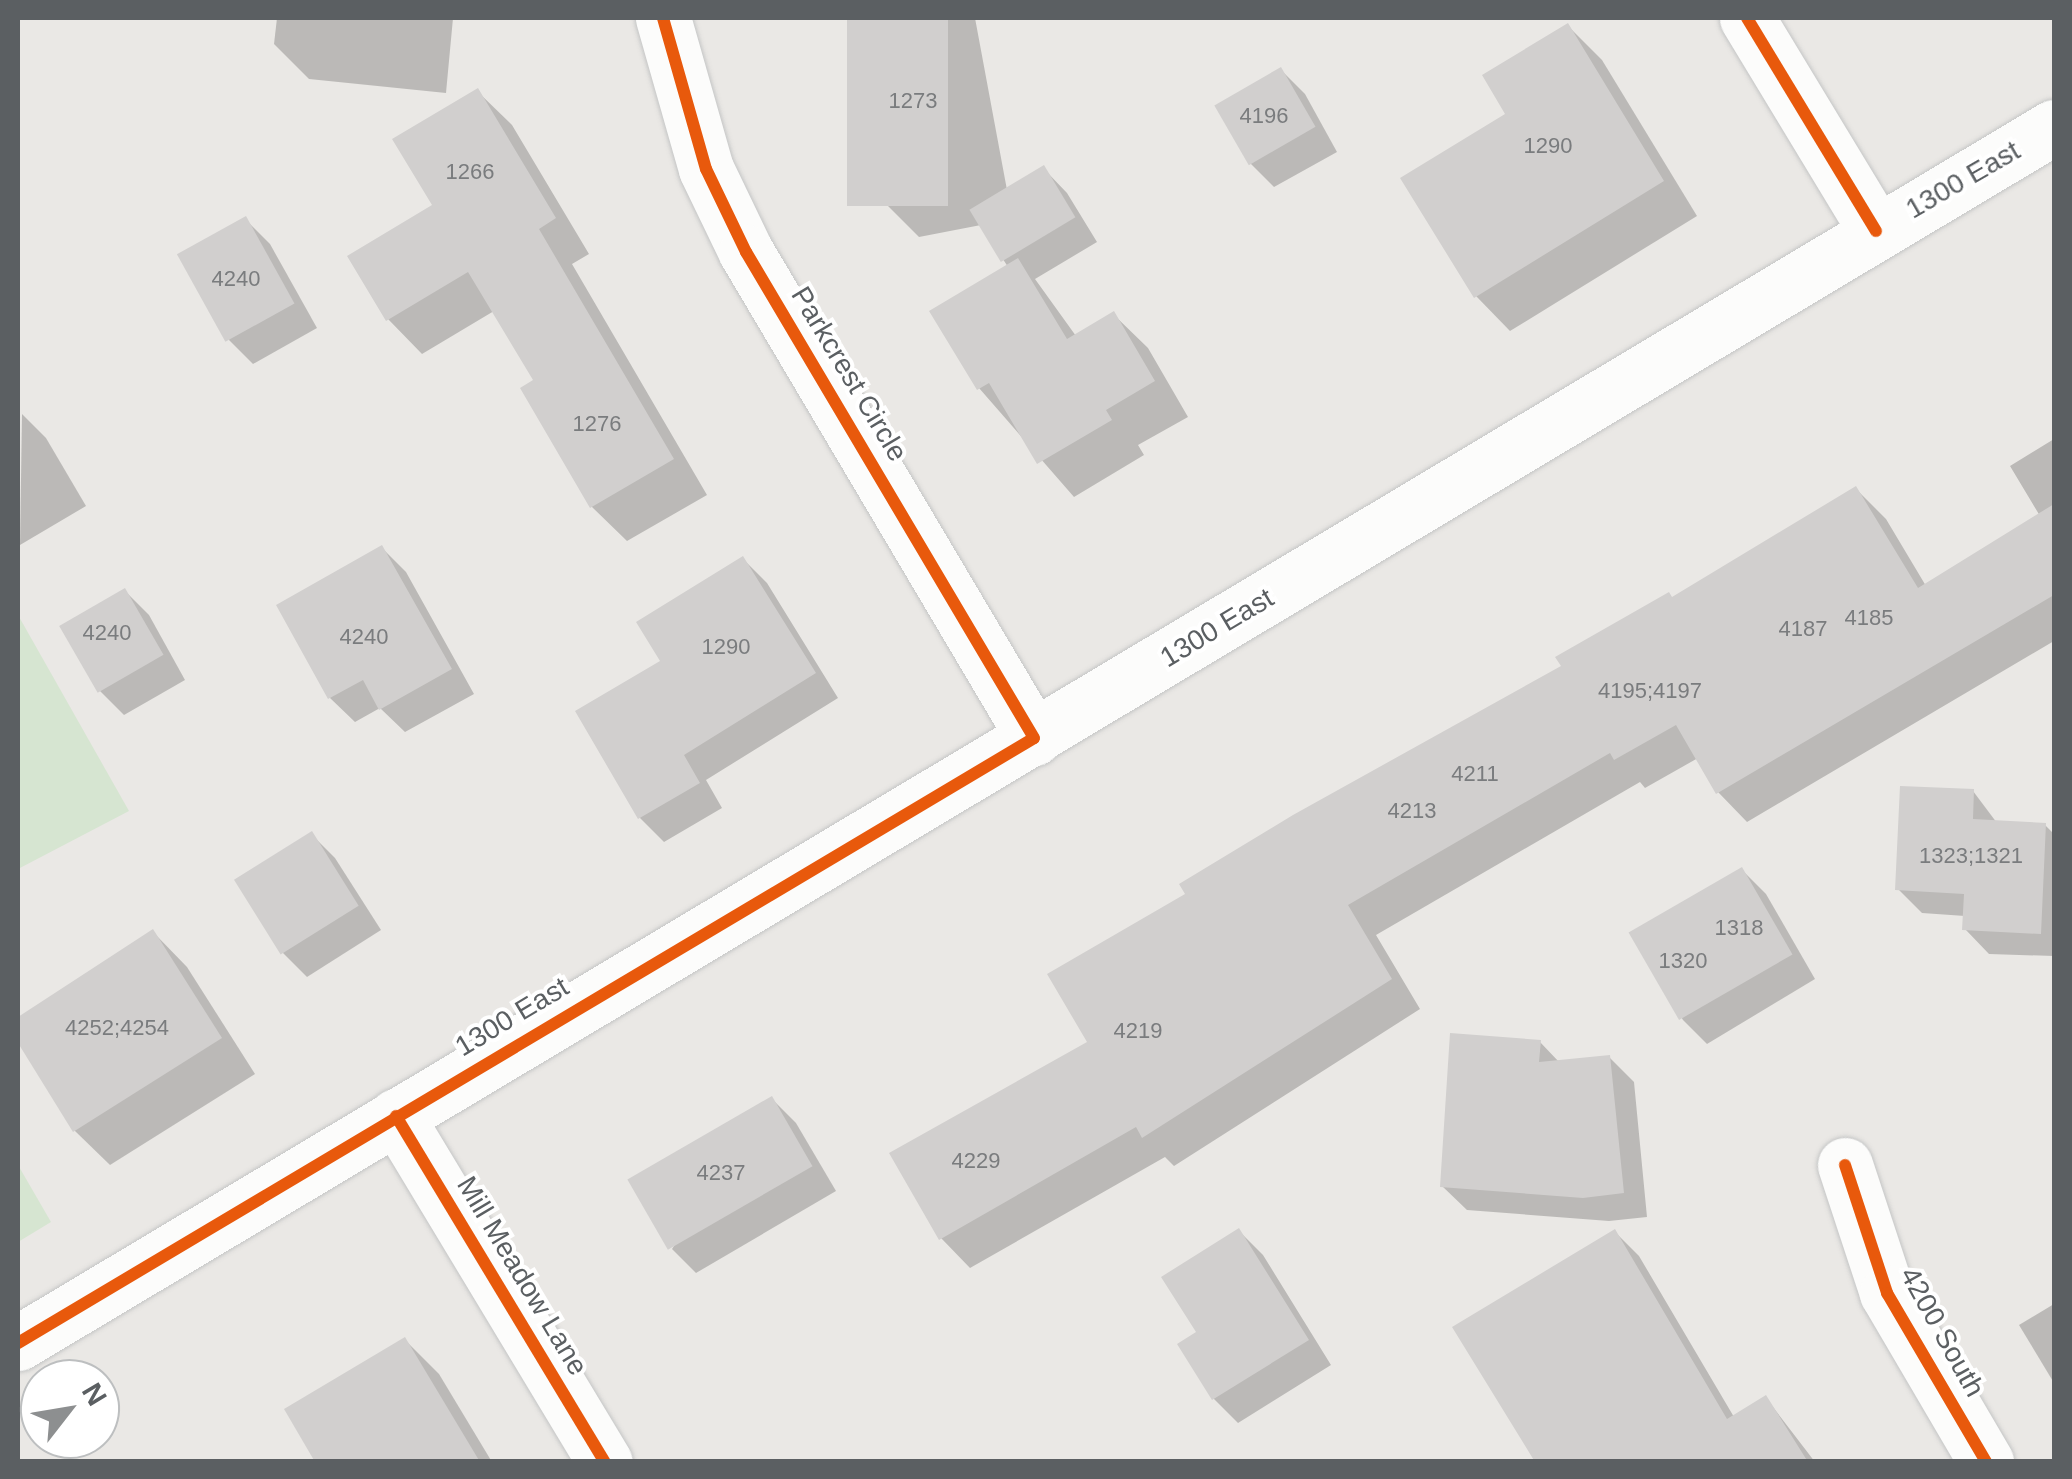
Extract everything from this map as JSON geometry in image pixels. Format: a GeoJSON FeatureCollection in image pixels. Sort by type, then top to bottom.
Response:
{"type":"FeatureCollection","features":[{"type":"Feature","properties":{"kind":"main road","name":"Parkcrest Circle"},"geometry":{"type":"LineString","coordinates":[[663,18],[706,169],[746,252],[1034,738]]}},
{"type":"Feature","properties":{"kind":"main road"},"geometry":{"type":"LineString","coordinates":[[1747,18],[1876,231]]}},
{"type":"Feature","properties":{"kind":"main road","name":"1300 East"},"geometry":{"type":"LineString","coordinates":[[18,1343],[1876,231],[2051,137]]}},
{"type":"Feature","properties":{"kind":"main road","name":"Mill Meadow Lane"},"geometry":{"type":"LineString","coordinates":[[396,1116],[604,1462]]}},
{"type":"Feature","properties":{"kind":"main road","name":"4200 South"},"geometry":{"type":"LineString","coordinates":[[1845,1166],[1887,1293],[1986,1462]]}},
{"type":"Feature","properties":{"kind":"green space"},"geometry":{"type":"Polygon","coordinates":[[[18,615],[129,811],[18,869],[18,615]]]}},
{"type":"Feature","properties":{"kind":"green space"},"geometry":{"type":"Polygon","coordinates":[[[18,1165],[51,1222],[18,1242],[18,1165]]]}},
{"type":"Feature","properties":{"kind":"building"},"geometry":{"type":"Polygon","coordinates":[[[847,18],[948,18],[948,206],[847,206],[847,18]]]}},
{"type":"Feature","properties":{"kind":"building"},"geometry":{"type":"Polygon","coordinates":[[[1568,23],[1664,181],[1474,298],[1400,178],[1505,114],[1482,75],[1568,23]]]}},
{"type":"Feature","properties":{"kind":"building"},"geometry":{"type":"Polygon","coordinates":[[[1281,67],[1316,127],[1249,165],[1214,106],[1281,67]]]}},
{"type":"Feature","properties":{"kind":"building"},"geometry":{"type":"Polygon","coordinates":[[[478,88],[556,218],[539,229],[674,459],[590,508],[520,388],[533,380],[468,272],[386,321],[347,256],[432,205],[392,139],[478,88]]]}},
{"type":"Feature","properties":{"kind":"building"},"geometry":{"type":"Polygon","coordinates":[[[1044,165],[1075,217],[1001,262],[969,210],[1044,165]]]}},
{"type":"Feature","properties":{"kind":"building"},"geometry":{"type":"Polygon","coordinates":[[[246,216],[294,303],[225,342],[177,254],[246,216]]]}},
{"type":"Feature","properties":{"kind":"building"},"geometry":{"type":"Polygon","coordinates":[[[1018,258],[1067,339],[1114,311],[1155,381],[1106,410],[1112,420],[1037,464],[989,383],[977,390],[929,311],[1018,258]]]}},
{"type":"Feature","properties":{"kind":"building"},"geometry":{"type":"Polygon","coordinates":[[[1856,486],[1918,588],[2054,504],[2054,595],[1716,794],[1676,725],[1614,760],[1610,753],[1348,905],[1392,979],[1142,1138],[1136,1127],[939,1240],[889,1153],[1087,1042],[1047,974],[1185,894],[1179,884],[1293,815],[1561,666],[1555,657],[1669,592],[1672,597],[1856,486]]]}},
{"type":"Feature","properties":{"kind":"building"},"geometry":{"type":"Polygon","coordinates":[[[382,545],[452,669],[379,710],[363,680],[328,699],[276,605],[382,545]]]}},
{"type":"Feature","properties":{"kind":"building"},"geometry":{"type":"Polygon","coordinates":[[[743,556],[816,673],[684,755],[700,783],[638,819],[575,711],[660,661],[636,622],[743,556]]]}},
{"type":"Feature","properties":{"kind":"building"},"geometry":{"type":"Polygon","coordinates":[[[125,588],[164,655],[98,693],[59,626],[125,588]]]}},
{"type":"Feature","properties":{"kind":"building"},"geometry":{"type":"Polygon","coordinates":[[[1900,786],[1974,789],[1973,819],[2046,823],[2041,934],[1962,930],[1964,894],[1895,890],[1900,786]]]}},
{"type":"Feature","properties":{"kind":"building"},"geometry":{"type":"Polygon","coordinates":[[[312,831],[359,906],[281,954],[234,880],[312,831]]]}},
{"type":"Feature","properties":{"kind":"building"},"geometry":{"type":"Polygon","coordinates":[[[1742,867],[1792,954],[1679,1020],[1629,932],[1742,867]]]}},
{"type":"Feature","properties":{"kind":"building"},"geometry":{"type":"Polygon","coordinates":[[[153,929],[222,1038],[73,1132],[18,1043],[18,1017],[153,929]]]}},
{"type":"Feature","properties":{"kind":"building"},"geometry":{"type":"Polygon","coordinates":[[[1450,1033],[1541,1040],[1539,1062],[1610,1055],[1624,1193],[1583,1198],[1440,1187],[1450,1033]]]}},
{"type":"Feature","properties":{"kind":"building"},"geometry":{"type":"Polygon","coordinates":[[[772,1096],[812,1166],[668,1250],[627,1180],[772,1096]]]}},
{"type":"Feature","properties":{"kind":"building"},"geometry":{"type":"Polygon","coordinates":[[[1239,1228],[1309,1340],[1212,1400],[1177,1344],[1196,1332],[1161,1277],[1239,1228]]]}},
{"type":"Feature","properties":{"kind":"building"},"geometry":{"type":"Polygon","coordinates":[[[1615,1229],[1727,1419],[1766,1395],[1808,1462],[1535,1462],[1452,1327],[1615,1229]]]}},
{"type":"Feature","properties":{"kind":"building"},"geometry":{"type":"Polygon","coordinates":[[[405,1337],[480,1462],[315,1462],[284,1409],[405,1337]]]}},
{"type":"Feature","properties":{"kind":"cycle path"},"geometry":{"type":"LineString","coordinates":[[18,1343],[1034,738],[746,252],[706,169],[663,18]]}},
{"type":"Feature","properties":{"kind":"cycle path"},"geometry":{"type":"LineString","coordinates":[[1747,18],[1876,231]]}},
{"type":"Feature","properties":{"kind":"cycle path"},"geometry":{"type":"LineString","coordinates":[[396,1116],[605,1462]]}},
{"type":"Feature","properties":{"kind":"cycle path"},"geometry":{"type":"LineString","coordinates":[[1845,1165],[1887,1293],[1986,1462]]}}]}
